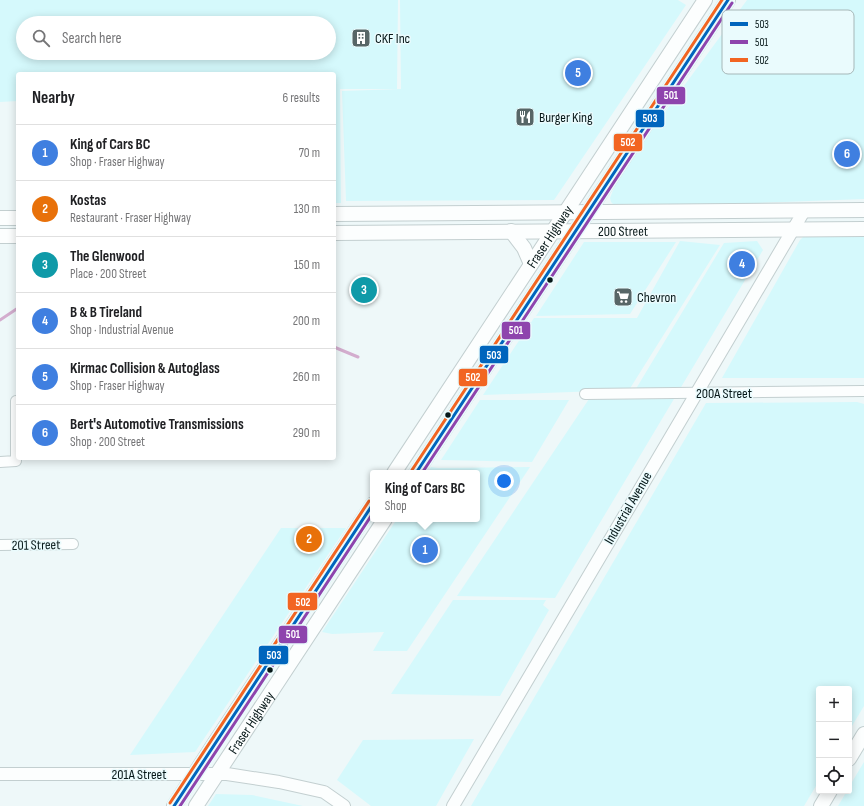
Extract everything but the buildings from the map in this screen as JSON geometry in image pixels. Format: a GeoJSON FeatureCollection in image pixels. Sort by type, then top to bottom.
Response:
{"type":"FeatureCollection","features":[{"type":"Feature","properties":{"kind":"main road","name":"Fraser Highway"},"geometry":{"type":"LineString","coordinates":[[396,470],[705,0]]}},
{"type":"Feature","properties":{"kind":"main road","name":"Fraser Highway"},"geometry":{"type":"LineString","coordinates":[[418,470],[728,0]]}},
{"type":"Feature","properties":{"kind":"main road","name":"200 Street"},"geometry":{"type":"LineString","coordinates":[[336,214],[864,210]]}},
{"type":"Feature","properties":{"kind":"main road"},"geometry":{"type":"LineString","coordinates":[[0,218],[16,218]]}},
{"type":"Feature","properties":{"kind":"main road","name":"200 Street"},"geometry":{"type":"LineString","coordinates":[[336,233],[864,229]]}},
{"type":"Feature","properties":{"kind":"main road"},"geometry":{"type":"LineString","coordinates":[[511,231],[524,248],[531,264]]}},
{"type":"Feature","properties":{"kind":"main road"},"geometry":{"type":"LineString","coordinates":[[0,236],[16,236]]}},
{"type":"Feature","properties":{"kind":"main road","name":"Fraser Highway"},"geometry":{"type":"LineString","coordinates":[[174,806],[370,509]]}},
{"type":"Feature","properties":{"kind":"main road","name":"Fraser Highway"},"geometry":{"type":"LineString","coordinates":[[196,806],[383,522]]}},
{"type":"Feature","properties":{"kind":"main road"},"geometry":{"type":"LineString","coordinates":[[850,758],[864,734]]}},
{"type":"Feature","properties":{"kind":"main road"},"geometry":{"type":"LineString","coordinates":[[821,806],[828,794]]}},
{"type":"Feature","properties":{"kind":"street","name":"Industrial Avenue"},"geometry":{"type":"LineString","coordinates":[[453,806],[804,211]]}},
{"type":"Feature","properties":{"kind":"street","name":"200A Street"},"geometry":{"type":"LineString","coordinates":[[585,394],[863,391]]}},
{"type":"Feature","properties":{"kind":"street"},"geometry":{"type":"LineString","coordinates":[[0,462],[16,461],[16,401]]}},
{"type":"Feature","properties":{"kind":"street","name":"201 Street"},"geometry":{"type":"LineString","coordinates":[[0,545],[73,544]]}},
{"type":"Feature","properties":{"kind":"street","name":"201A Street"},"geometry":{"type":"LineString","coordinates":[[0,774],[232,775],[279,782],[324,792],[344,806]]}},
{"type":"Feature","properties":{"kind":"shaded area"},"geometry":{"type":"Polygon","coordinates":[[[0,0],[398,0],[397,89],[340,89],[341,203],[336,203],[336,72],[16,72],[16,101],[0,102],[0,0]]]}},
{"type":"Feature","properties":{"kind":"shaded area"},"geometry":{"type":"Polygon","coordinates":[[[400,0],[678,0],[686,5],[554,200],[346,201],[342,91],[401,89],[400,0]]]}},
{"type":"Feature","properties":{"kind":"shaded area"},"geometry":{"type":"Polygon","coordinates":[[[747,0],[864,0],[864,199],[704,205],[615,206],[611,202],[610,198],[615,185],[656,124],[722,34],[722,74],[854,74],[854,10],[740,10],[747,0]]]}},
{"type":"Feature","properties":{"kind":"shaded area"},"geometry":{"type":"Polygon","coordinates":[[[864,235],[864,378],[722,378],[800,240],[804,236],[864,235]]]}},
{"type":"Feature","properties":{"kind":"shaded area"},"geometry":{"type":"Polygon","coordinates":[[[680,241],[720,245],[629,390],[483,395],[534,318],[637,318],[680,241]]]}},
{"type":"Feature","properties":{"kind":"shaded area"},"geometry":{"type":"Polygon","coordinates":[[[757,241],[763,250],[555,598],[457,596],[589,399],[631,397],[724,243],[757,241]]]}},
{"type":"Feature","properties":{"kind":"shaded area"},"geometry":{"type":"Polygon","coordinates":[[[584,242],[676,242],[630,314],[536,316],[584,242]]]}},
{"type":"Feature","properties":{"kind":"shaded area"},"geometry":{"type":"Polygon","coordinates":[[[480,400],[569,400],[532,462],[441,460],[480,400]]]}},
{"type":"Feature","properties":{"kind":"shaded area"},"geometry":{"type":"Polygon","coordinates":[[[857,402],[864,404],[864,706],[852,726],[852,686],[816,686],[816,786],[804,806],[471,806],[706,403],[857,402]]]}},
{"type":"Feature","properties":{"kind":"shaded area"},"geometry":{"type":"Polygon","coordinates":[[[431,467],[530,467],[407,651],[373,651],[384,632],[332,634],[322,632],[395,522],[480,522],[480,470],[429,470],[431,467]]]}},
{"type":"Feature","properties":{"kind":"shaded area"},"geometry":{"type":"Polygon","coordinates":[[[281,528],[346,528],[195,752],[130,755],[281,528]]]}},
{"type":"Feature","properties":{"kind":"shaded area"},"geometry":{"type":"Polygon","coordinates":[[[453,600],[546,600],[543,605],[549,610],[500,696],[391,694],[453,600]]]}},
{"type":"Feature","properties":{"kind":"shaded area"},"geometry":{"type":"Polygon","coordinates":[[[474,739],[436,806],[371,806],[337,780],[363,740],[474,739]]]}},
{"type":"Feature","properties":{"kind":"shaded area"},"geometry":{"type":"Polygon","coordinates":[[[864,762],[864,806],[838,806],[845,794],[852,794],[852,782],[864,762]]]}},
{"type":"Feature","properties":{"kind":"shaded area"},"geometry":{"type":"Polygon","coordinates":[[[216,794],[252,795],[303,806],[208,806],[216,794]]]}},
{"type":"Feature","properties":{"kind":"waterway"},"geometry":{"type":"LineString","coordinates":[[0,320],[16,309]]}},
{"type":"Feature","properties":{"kind":"waterway"},"geometry":{"type":"LineString","coordinates":[[336,348],[358,357]]}},
{"type":"Feature","properties":{"kind":"transit line","name":"502"},"geometry":{"type":"LineString","coordinates":[[412,470],[722,0]]}},
{"type":"Feature","properties":{"kind":"transit line","name":"503"},"geometry":{"type":"LineString","coordinates":[[418,470],[728,0]]}},
{"type":"Feature","properties":{"kind":"transit line","name":"501"},"geometry":{"type":"LineString","coordinates":[[727,10],[732,3]]}},
{"type":"Feature","properties":{"kind":"transit line","name":"501"},"geometry":{"type":"LineString","coordinates":[[424,470],[722,18]]}},
{"type":"Feature","properties":{"kind":"transit line","name":"502"},"geometry":{"type":"LineString","coordinates":[[170,803],[369,501]]}},
{"type":"Feature","properties":{"kind":"transit line","name":"503"},"geometry":{"type":"LineString","coordinates":[[174,806],[370,509]]}},
{"type":"Feature","properties":{"kind":"transit line","name":"501"},"geometry":{"type":"LineString","coordinates":[[180,806],[370,518]]}},
{"type":"Feature","properties":{"kind":"place","name":"CKF Inc"},"geometry":{"type":"Point","coordinates":[361,38]}},
{"type":"Feature","properties":{"kind":"place","name":"Kirmac Collision & Autoglass"},"geometry":{"type":"Point","coordinates":[578,73]}},
{"type":"Feature","properties":{"kind":"place","name":"Burger King"},"geometry":{"type":"Point","coordinates":[525,117]}},
{"type":"Feature","properties":{"kind":"place","name":"Bert's Automotive Transmissions"},"geometry":{"type":"Point","coordinates":[847,154]}},
{"type":"Feature","properties":{"kind":"place","name":"B & B Tireland"},"geometry":{"type":"Point","coordinates":[742,264]}},
{"type":"Feature","properties":{"kind":"place","name":"The Glenwood"},"geometry":{"type":"Point","coordinates":[364,290]}},
{"type":"Feature","properties":{"kind":"place","name":"Chevron"},"geometry":{"type":"Point","coordinates":[623,297]}},
{"type":"Feature","properties":{"kind":"place","name":"Kostas"},"geometry":{"type":"Point","coordinates":[309,539]}},
{"type":"Feature","properties":{"kind":"place","name":"King of Cars BC"},"geometry":{"type":"Point","coordinates":[425,550]}}]}
